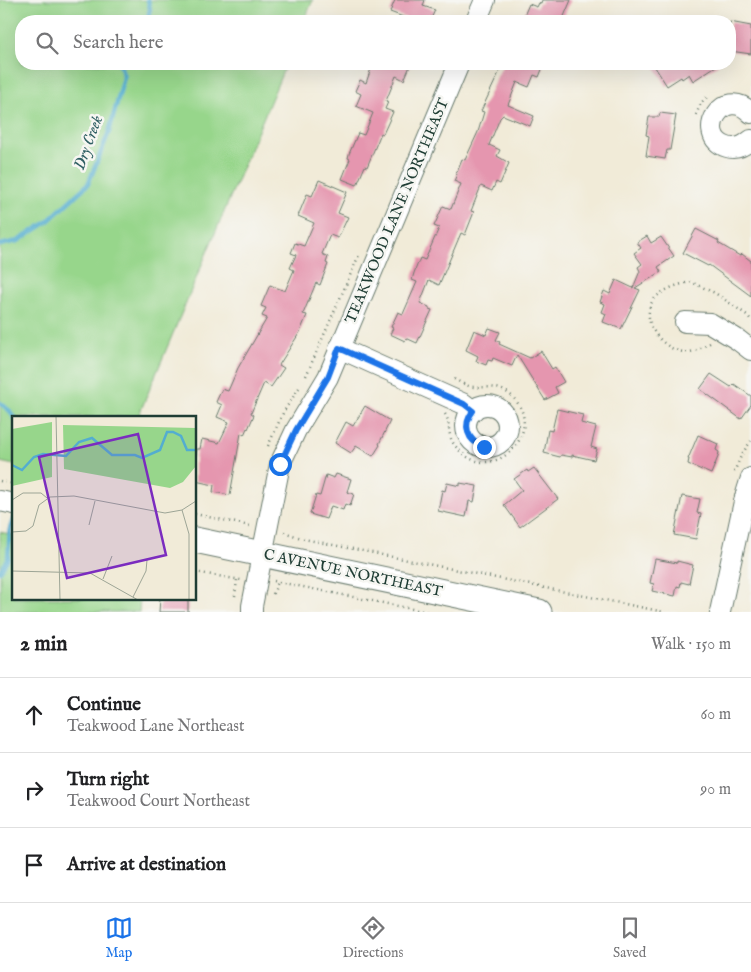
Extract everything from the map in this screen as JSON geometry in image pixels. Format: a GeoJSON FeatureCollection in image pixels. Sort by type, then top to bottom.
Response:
{"type":"FeatureCollection","features":[{"type":"Feature","properties":{"kind":"main road","name":"C AVENUE NORTHEAST"},"geometry":{"type":"LineString","coordinates":[[196,540],[539,612]]}},
{"type":"Feature","properties":{"kind":"street"},"geometry":{"type":"LineString","coordinates":[[479,15],[485,0]]}},
{"type":"Feature","properties":{"kind":"street","name":"TEAKWOOD LANE NORTHEAST"},"geometry":{"type":"LineString","coordinates":[[252,612],[280,464],[296,430],[328,377],[455,70]]}},
{"type":"Feature","properties":{"kind":"street"},"geometry":{"type":"LineString","coordinates":[[751,113],[738,105],[725,106],[714,115],[712,129],[718,142],[731,148],[746,145],[751,140]]}},
{"type":"Feature","properties":{"kind":"street"},"geometry":{"type":"LineString","coordinates":[[685,322],[710,323],[751,350]]}},
{"type":"Feature","properties":{"kind":"street"},"geometry":{"type":"LineString","coordinates":[[339,348],[464,404],[473,411]]}},
{"type":"Feature","properties":{"kind":"street"},"geometry":{"type":"LineString","coordinates":[[720,612],[745,497],[751,478]]}},
{"type":"Feature","properties":{"kind":"path"},"geometry":{"type":"LineString","coordinates":[[266,452],[277,425],[310,370],[359,255]]}},
{"type":"Feature","properties":{"kind":"path"},"geometry":{"type":"LineString","coordinates":[[196,514],[250,526]]}},
{"type":"Feature","properties":{"kind":"path"},"geometry":{"type":"LineString","coordinates":[[282,531],[304,539],[664,612]]}},
{"type":"Feature","properties":{"kind":"path"},"geometry":{"type":"LineString","coordinates":[[196,572],[244,580]]}},
{"type":"Feature","properties":{"kind":"path"},"geometry":{"type":"LineString","coordinates":[[268,580],[427,612]]}},
{"type":"Feature","properties":{"kind":"green space"},"geometry":{"type":"Polygon","coordinates":[[[0,0],[313,0],[307,15],[15,15],[15,70],[283,70],[138,416],[12,416],[12,465],[0,462],[0,0]]]}},
{"type":"Feature","properties":{"kind":"green space"},"geometry":{"type":"Polygon","coordinates":[[[0,532],[12,535],[12,600],[140,600],[139,612],[0,612],[0,532]]]}},
{"type":"Feature","properties":{"kind":"building"},"geometry":{"type":"Polygon","coordinates":[[[395,0],[425,0],[423,6],[435,10],[433,15],[398,15],[390,12],[395,0]]]}},
{"type":"Feature","properties":{"kind":"building"},"geometry":{"type":"Polygon","coordinates":[[[542,0],[571,0],[565,15],[524,15],[529,4],[537,7],[539,3],[541,4],[542,0]]]}},
{"type":"Feature","properties":{"kind":"building"},"geometry":{"type":"Polygon","coordinates":[[[736,23],[751,26],[751,54],[736,52],[736,23]]]}},
{"type":"Feature","properties":{"kind":"building"},"geometry":{"type":"Polygon","coordinates":[[[371,70],[408,70],[404,80],[396,76],[386,101],[388,102],[385,109],[393,112],[357,185],[342,179],[350,159],[348,158],[349,154],[358,133],[364,135],[373,113],[356,106],[361,94],[355,91],[360,80],[366,83],[371,70]]]}},
{"type":"Feature","properties":{"kind":"building"},"geometry":{"type":"Polygon","coordinates":[[[500,70],[542,70],[539,77],[534,75],[529,87],[517,82],[508,105],[534,116],[530,126],[503,115],[500,118],[489,145],[500,150],[497,156],[509,163],[500,184],[496,182],[492,191],[481,186],[471,211],[474,212],[465,235],[461,233],[439,285],[429,280],[420,303],[432,310],[417,343],[406,338],[405,341],[390,334],[393,328],[391,327],[398,312],[403,314],[417,282],[412,280],[414,273],[420,258],[425,260],[439,228],[434,226],[443,206],[451,209],[461,184],[454,181],[456,174],[462,159],[465,160],[478,132],[484,112],[481,111],[500,70]]]}},
{"type":"Feature","properties":{"kind":"building"},"geometry":{"type":"Polygon","coordinates":[[[657,70],[710,70],[693,81],[689,74],[667,86],[657,70]]]}},
{"type":"Feature","properties":{"kind":"building"},"geometry":{"type":"Polygon","coordinates":[[[660,113],[676,115],[670,150],[667,150],[665,159],[646,156],[649,136],[646,135],[649,117],[659,117],[660,113]]]}},
{"type":"Feature","properties":{"kind":"building"},"geometry":{"type":"Polygon","coordinates":[[[319,180],[347,192],[338,213],[348,217],[338,238],[330,235],[322,254],[328,257],[326,263],[328,264],[320,285],[316,283],[303,314],[307,315],[300,332],[279,365],[284,368],[271,387],[264,383],[251,413],[254,415],[248,429],[244,435],[241,433],[230,495],[213,492],[214,485],[196,481],[197,449],[200,449],[202,439],[219,443],[229,422],[217,417],[222,405],[216,402],[222,389],[228,391],[238,368],[267,318],[262,316],[266,308],[261,306],[270,285],[285,291],[294,270],[290,268],[296,255],[291,253],[295,243],[304,246],[314,223],[298,216],[307,194],[312,196],[319,180]]]}},
{"type":"Feature","properties":{"kind":"building"},"geometry":{"type":"Polygon","coordinates":[[[696,229],[719,241],[718,243],[740,256],[742,254],[751,261],[751,296],[709,265],[683,253],[696,229]]]}},
{"type":"Feature","properties":{"kind":"building"},"geometry":{"type":"Polygon","coordinates":[[[647,236],[651,243],[661,237],[674,256],[658,267],[661,272],[635,288],[640,290],[621,329],[603,322],[606,314],[602,312],[605,304],[600,302],[604,291],[610,294],[616,280],[633,288],[640,271],[638,267],[642,264],[634,253],[641,248],[637,242],[647,236]]]}},
{"type":"Feature","properties":{"kind":"building"},"geometry":{"type":"Polygon","coordinates":[[[489,328],[500,332],[496,340],[500,342],[499,344],[530,358],[541,351],[552,369],[555,367],[564,382],[555,387],[558,393],[545,400],[517,355],[512,366],[493,358],[492,361],[488,360],[486,365],[476,361],[478,356],[466,350],[474,330],[486,335],[489,328]]]}},
{"type":"Feature","properties":{"kind":"building"},"geometry":{"type":"Polygon","coordinates":[[[711,374],[731,387],[734,384],[751,396],[751,405],[741,419],[700,389],[711,374]]]}},
{"type":"Feature","properties":{"kind":"building"},"geometry":{"type":"Polygon","coordinates":[[[365,406],[390,421],[373,456],[356,446],[351,453],[335,443],[346,422],[353,426],[365,406]]]}},
{"type":"Feature","properties":{"kind":"building"},"geometry":{"type":"Polygon","coordinates":[[[557,409],[583,415],[581,423],[596,427],[591,447],[597,449],[594,460],[572,455],[572,457],[561,455],[560,457],[544,453],[548,430],[552,431],[557,409]]]}},
{"type":"Feature","properties":{"kind":"building"},"geometry":{"type":"Polygon","coordinates":[[[698,435],[718,444],[716,450],[719,452],[718,457],[711,474],[688,464],[688,459],[698,435]]]}},
{"type":"Feature","properties":{"kind":"building"},"geometry":{"type":"Polygon","coordinates":[[[534,468],[558,499],[520,527],[504,505],[522,490],[514,479],[527,470],[528,472],[534,468]]]}},
{"type":"Feature","properties":{"kind":"building"},"geometry":{"type":"Polygon","coordinates":[[[336,474],[351,479],[347,492],[354,494],[350,506],[345,504],[343,510],[331,506],[326,519],[310,514],[316,495],[320,496],[326,475],[334,478],[336,474]]]}},
{"type":"Feature","properties":{"kind":"building"},"geometry":{"type":"Polygon","coordinates":[[[447,483],[460,486],[460,483],[477,486],[474,502],[469,501],[466,517],[438,511],[442,490],[445,491],[447,483]]]}},
{"type":"Feature","properties":{"kind":"building"},"geometry":{"type":"Polygon","coordinates":[[[682,496],[700,499],[697,513],[701,514],[696,539],[674,535],[682,496]]]}},
{"type":"Feature","properties":{"kind":"building"},"geometry":{"type":"Polygon","coordinates":[[[655,559],[693,565],[689,584],[681,582],[680,587],[677,586],[675,596],[652,591],[654,584],[650,583],[655,559]]]}},
{"type":"Feature","properties":{"kind":"building"},"geometry":{"type":"Polygon","coordinates":[[[160,600],[188,600],[188,612],[159,612],[160,600]]]}},
{"type":"Feature","properties":{"kind":"waterway","name":"Dry Creek"},"geometry":{"type":"LineString","coordinates":[[148,0],[150,9],[148,15]]}},
{"type":"Feature","properties":{"kind":"waterway","name":"Dry Creek"},"geometry":{"type":"LineString","coordinates":[[0,245],[18,241],[47,222],[88,184],[109,132],[124,77],[122,70]]}},
{"type":"Feature","properties":{"kind":"waterway","name":"Dry Creek"},"geometry":{"type":"LineString","coordinates":[[0,403],[13,416]]}},
{"type":"Feature","properties":{"kind":"waterway","name":"Dry Creek"},"geometry":{"type":"LineString","coordinates":[[0,571],[8,558],[12,523]]}},
{"type":"Feature","properties":{"kind":"route"},"geometry":{"type":"LineString","coordinates":[[280,464],[296,430],[328,377],[339,348],[464,404],[473,411],[467,423],[468,436],[472,441],[484,447]]}}]}
